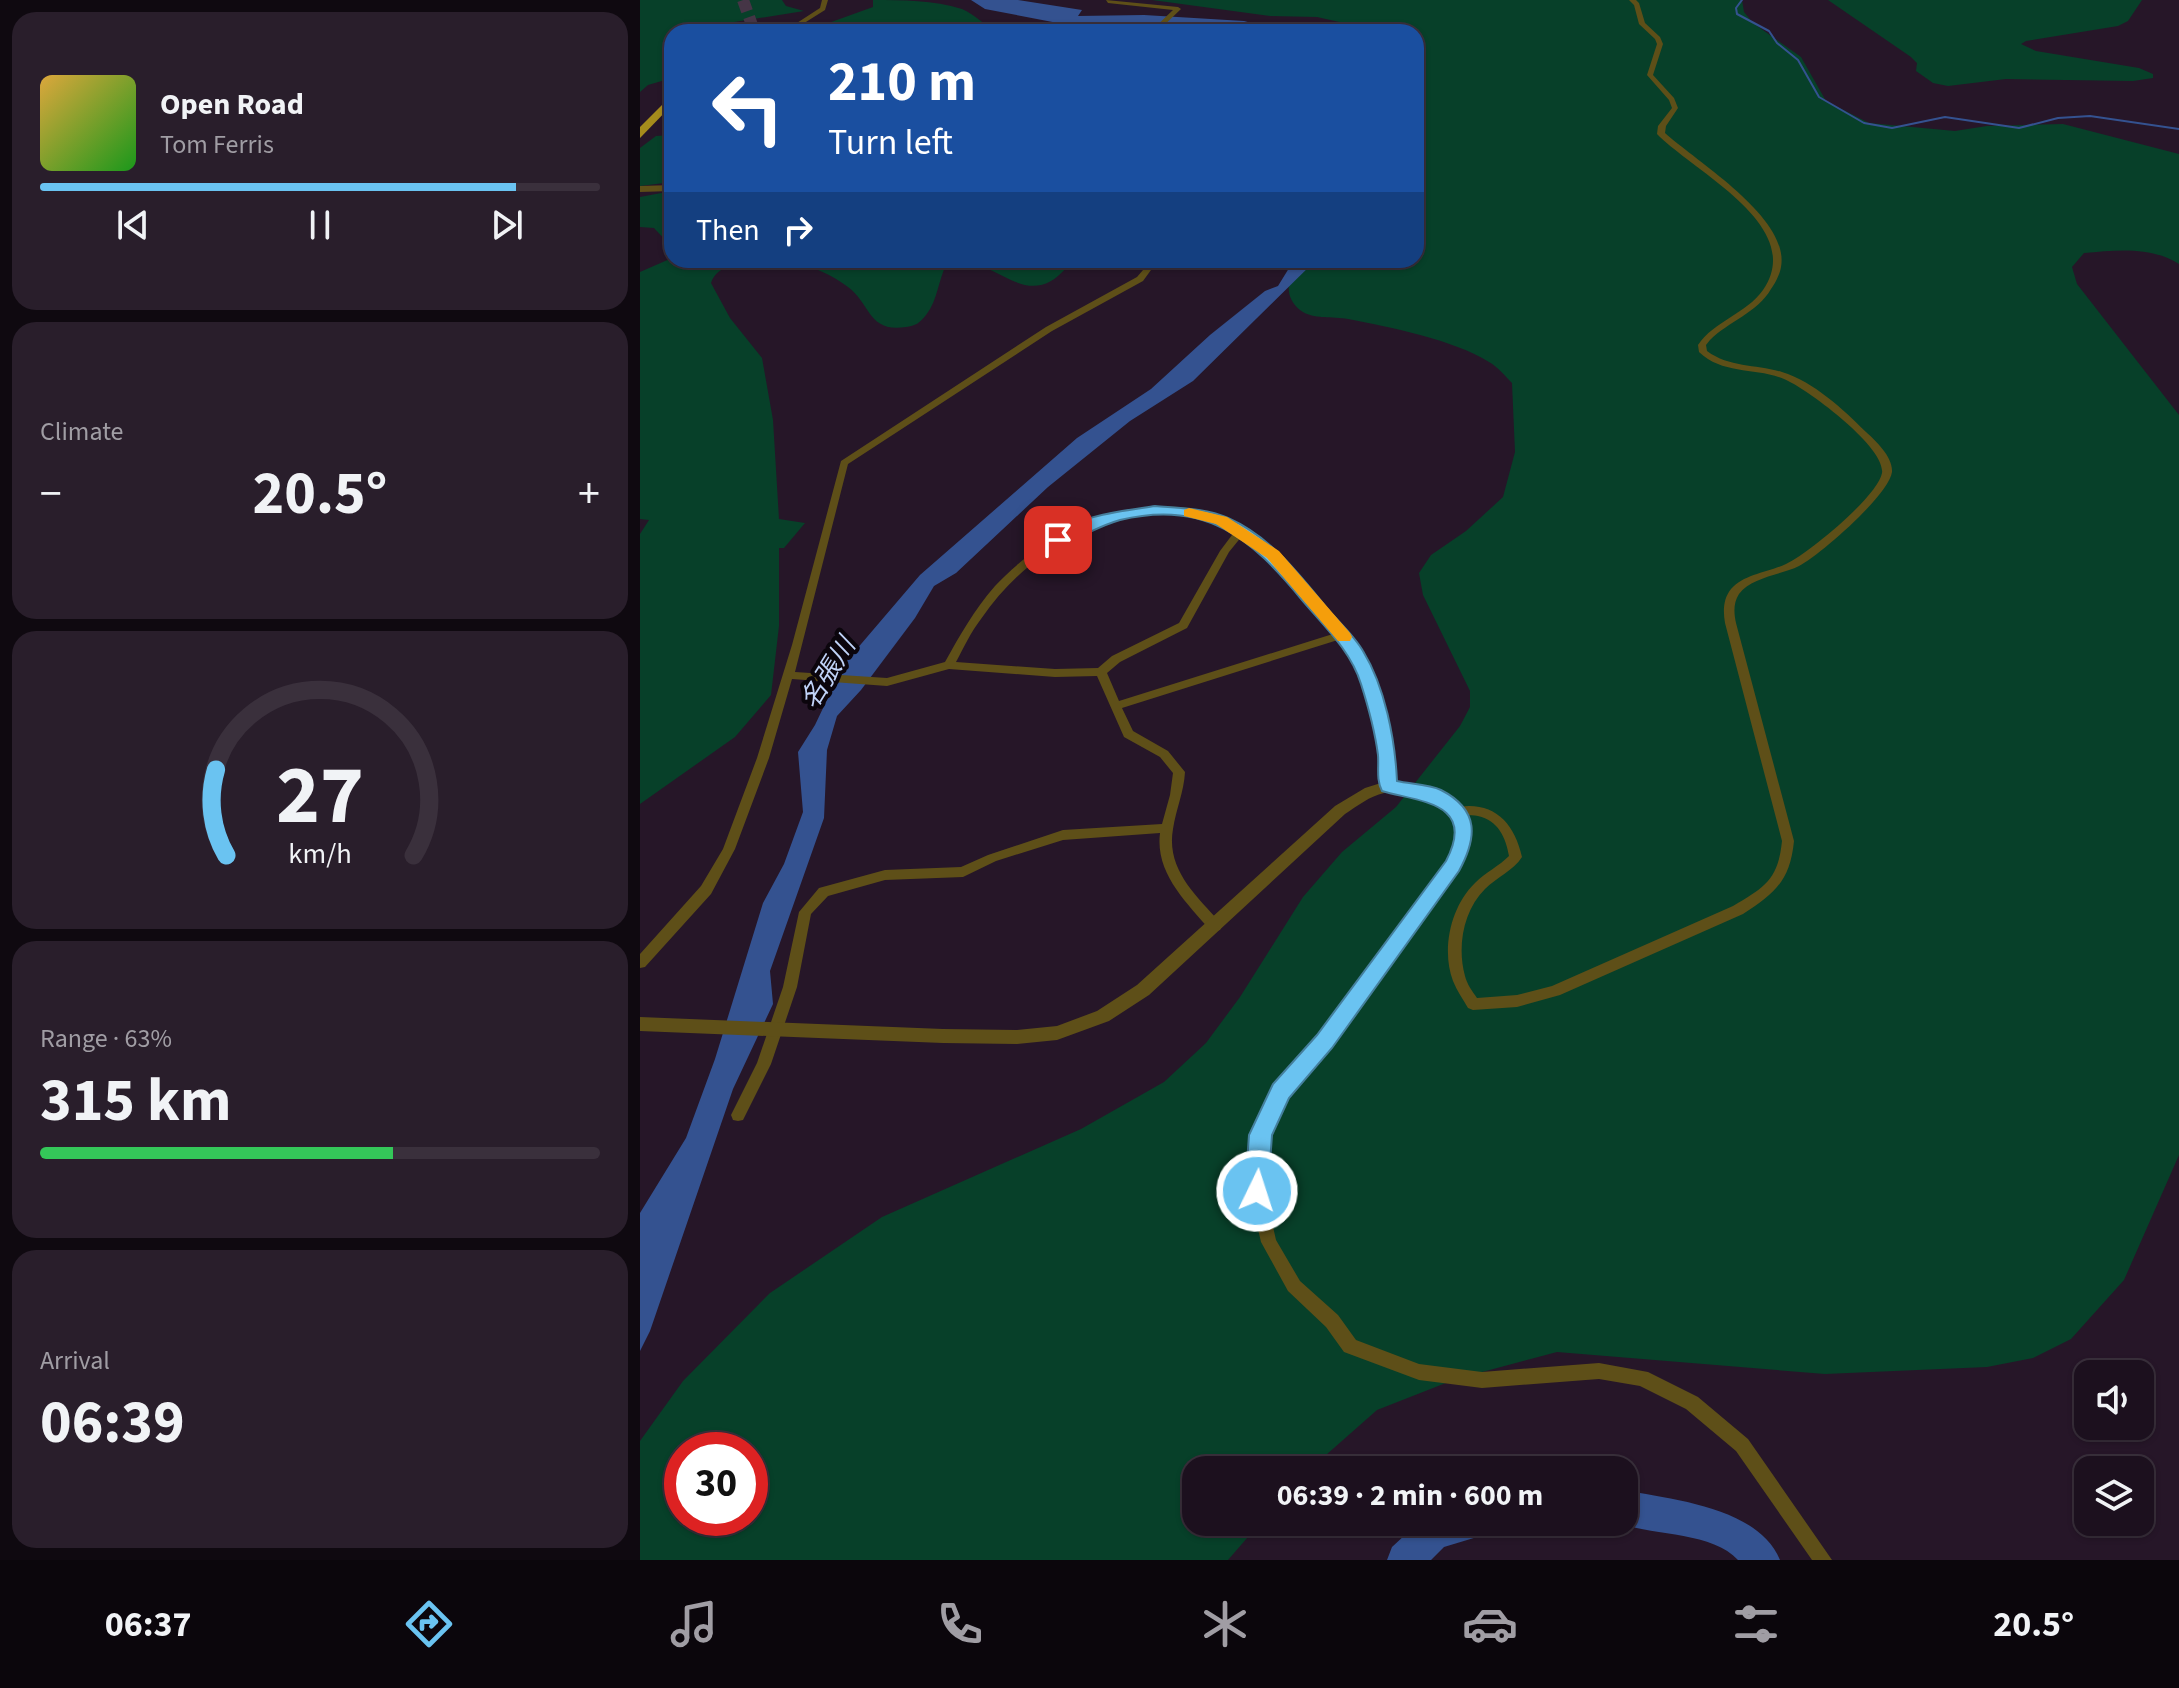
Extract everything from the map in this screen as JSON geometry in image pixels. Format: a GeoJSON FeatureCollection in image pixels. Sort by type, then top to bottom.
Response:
{"type":"FeatureCollection","features":[{"type":"Feature","properties":{"kind":"highway"},"geometry":{"type":"LineString","coordinates":[[640,134],[664,107]]}},
{"type":"Feature","properties":{"kind":"street"},"geometry":{"type":"LineString","coordinates":[[799,24],[823,9],[825,0]]}},
{"type":"Feature","properties":{"kind":"street"},"geometry":{"type":"LineString","coordinates":[[1456,811],[1481,809],[1492,815],[1514,843],[1516,857],[1508,867],[1479,887],[1464,908],[1455,932],[1458,978],[1473,1004],[1517,1001],[1555,991],[1712,922],[1764,894],[1777,879],[1786,861],[1788,841],[1732,629],[1728,612],[1730,600],[1739,587],[1784,569],[1813,553],[1869,500],[1887,473],[1887,462],[1870,440],[1801,383],[1777,373],[1724,365],[1703,352],[1702,345],[1709,336],[1745,313],[1770,287],[1778,263],[1776,247],[1770,232],[1736,194],[1661,134],[1662,126],[1675,108],[1672,99],[1650,75],[1660,44],[1658,38],[1642,24],[1637,4],[1632,0]]}},
{"type":"Feature","properties":{"kind":"street"},"geometry":{"type":"LineString","coordinates":[[1108,1],[1178,9],[1163,24]]}},
{"type":"Feature","properties":{"kind":"street"},"geometry":{"type":"LineString","coordinates":[[640,189],[664,188]]}},
{"type":"Feature","properties":{"kind":"street"},"geometry":{"type":"LineString","coordinates":[[640,963],[706,890],[729,849],[763,758],[788,675],[844,463],[1049,329],[1140,279],[1147,268]]}},
{"type":"Feature","properties":{"kind":"street"},"geometry":{"type":"LineString","coordinates":[[949,665],[978,613],[999,589],[1038,553],[1084,527],[1120,516],[1155,511],[1191,513],[1221,520],[1273,555],[1356,652],[1369,682],[1387,754],[1388,786]]}},
{"type":"Feature","properties":{"kind":"street"},"geometry":{"type":"LineString","coordinates":[[788,675],[887,682],[949,665],[1055,673],[1101,672],[1116,659],[1183,625],[1225,551],[1241,531]]}},
{"type":"Feature","properties":{"kind":"street"},"geometry":{"type":"LineString","coordinates":[[1115,706],[1343,635]]}},
{"type":"Feature","properties":{"kind":"street"},"geometry":{"type":"LineString","coordinates":[[1101,672],[1128,734],[1164,754],[1179,772],[1178,800],[1167,828],[1165,855],[1175,879],[1215,926]]}},
{"type":"Feature","properties":{"kind":"street"},"geometry":{"type":"LineString","coordinates":[[640,1024],[1002,1037],[1057,1033],[1103,1016],[1143,990],[1340,810],[1362,796],[1388,786],[1435,795],[1456,811],[1464,831],[1462,848],[1324,1042],[1281,1091],[1261,1135],[1257,1191],[1269,1242],[1294,1286],[1332,1321],[1350,1346],[1419,1372],[1482,1380],[1599,1371],[1642,1378],[1692,1403],[1742,1445],[1823,1560]]}},
{"type":"Feature","properties":{"kind":"street"},"geometry":{"type":"LineString","coordinates":[[738,1115],[764,1064],[790,987],[805,912],[824,892],[885,875],[963,872],[992,858],[1063,835],[1167,828]]}},
{"type":"Feature","properties":{"kind":"green space"},"geometry":{"type":"Polygon","coordinates":[[[640,0],[782,0],[786,6],[804,11],[722,24],[664,24],[664,80],[648,85],[640,92],[640,0]]]}},
{"type":"Feature","properties":{"kind":"green space"},"geometry":{"type":"Polygon","coordinates":[[[873,0],[940,4],[962,9],[985,24],[826,24],[873,7],[873,0]]]}},
{"type":"Feature","properties":{"kind":"green space"},"geometry":{"type":"Polygon","coordinates":[[[1152,0],[1742,0],[1744,12],[1753,23],[1801,57],[1826,101],[1869,123],[1955,131],[1987,126],[2063,124],[2179,154],[2179,264],[2157,254],[2121,250],[2084,253],[2072,267],[2077,284],[2179,415],[2179,1155],[2124,1280],[2071,1339],[2033,1358],[1987,1367],[1825,1374],[1557,1352],[1456,1379],[1377,1410],[1325,1456],[1182,1456],[1182,1536],[1249,1536],[1228,1560],[640,1560],[640,1441],[683,1381],[770,1293],[882,1217],[1081,1129],[1164,1082],[1206,1043],[1240,997],[1303,897],[1342,852],[1396,807],[1460,726],[1470,707],[1470,691],[1423,595],[1419,573],[1431,555],[1466,531],[1503,497],[1515,452],[1512,383],[1489,362],[1458,347],[1402,330],[1305,313],[1294,304],[1289,292],[1294,268],[1424,268],[1424,24],[1348,24],[1317,17],[1270,16],[1152,0]]]}},
{"type":"Feature","properties":{"kind":"green space"},"geometry":{"type":"Polygon","coordinates":[[[1828,0],[2142,0],[2128,21],[2118,26],[2021,44],[2036,51],[2139,68],[2153,74],[2153,78],[2133,81],[2006,79],[1948,86],[1933,83],[1916,71],[1917,63],[1911,57],[1828,0]]]}},
{"type":"Feature","properties":{"kind":"green space"},"geometry":{"type":"Polygon","coordinates":[[[656,136],[664,136],[664,183],[640,186],[640,148],[656,136]]]}},
{"type":"Feature","properties":{"kind":"green space"},"geometry":{"type":"Polygon","coordinates":[[[664,192],[664,239],[654,228],[640,227],[640,197],[664,192]]]}},
{"type":"Feature","properties":{"kind":"green space"},"geometry":{"type":"Polygon","coordinates":[[[664,262],[664,268],[726,268],[715,275],[711,283],[730,318],[762,358],[773,420],[779,519],[805,523],[784,548],[779,548],[779,626],[771,695],[735,737],[640,804],[640,534],[649,520],[640,519],[640,272],[664,262]]]}},
{"type":"Feature","properties":{"kind":"green space"},"geometry":{"type":"Polygon","coordinates":[[[813,268],[945,268],[933,303],[924,318],[912,326],[894,328],[877,321],[856,294],[813,268]]]}},
{"type":"Feature","properties":{"kind":"green space"},"geometry":{"type":"Polygon","coordinates":[[[985,268],[1066,268],[1051,281],[1038,285],[1025,285],[985,268]]]}},
{"type":"Feature","properties":{"kind":"water"},"geometry":{"type":"Polygon","coordinates":[[[971,0],[1018,0],[1082,10],[1078,16],[1144,15],[1255,24],[1063,24],[985,9],[971,0]]]}},
{"type":"Feature","properties":{"kind":"water"},"geometry":{"type":"Polygon","coordinates":[[[1289,268],[1308,268],[1193,381],[1130,421],[1048,487],[956,573],[934,586],[915,618],[861,690],[837,716],[827,750],[824,818],[770,971],[773,1004],[733,1089],[650,1331],[640,1351],[640,1213],[686,1138],[715,1059],[763,903],[784,864],[803,812],[798,752],[815,725],[844,664],[920,575],[1077,438],[1151,389],[1210,335],[1265,291],[1278,286],[1289,268]]]}},
{"type":"Feature","properties":{"kind":"waterway"},"geometry":{"type":"LineString","coordinates":[[1742,0],[1736,8],[1737,14],[1769,31],[1777,43],[1798,60],[1819,97],[1864,123],[1892,128],[1945,117],[2019,128],[2058,118],[2090,116],[2179,129]]}},
{"type":"Feature","properties":{"kind":"waterway"},"geometry":{"type":"LineString","coordinates":[[1638,1511],[1698,1522],[1745,1541],[1762,1560]]}},
{"type":"Feature","properties":{"kind":"waterway"},"geometry":{"type":"LineString","coordinates":[[1405,1560],[1430,1536]]}},
{"type":"Feature","properties":{"kind":"tunnel"},"geometry":{"type":"LineString","coordinates":[[743,0],[752,24]]}},
{"type":"Feature","properties":{"kind":"slow traffic"},"geometry":{"type":"LineString","coordinates":[[1189,513],[1221,520],[1273,555],[1344,637]]}},
{"type":"Feature","properties":{"kind":"route"},"geometry":{"type":"LineString","coordinates":[[1058,540],[1084,527],[1120,516],[1155,511],[1191,513],[1221,520],[1255,541],[1273,555],[1356,652],[1369,682],[1387,754],[1388,786],[1435,795],[1456,811],[1464,831],[1462,848],[1452,866],[1324,1042],[1281,1091],[1261,1135],[1257,1191]]}},
{"type":"Feature","properties":{"kind":"water label","name":"名張川"},"geometry":{"type":"Point","coordinates":[828,673]}}]}
